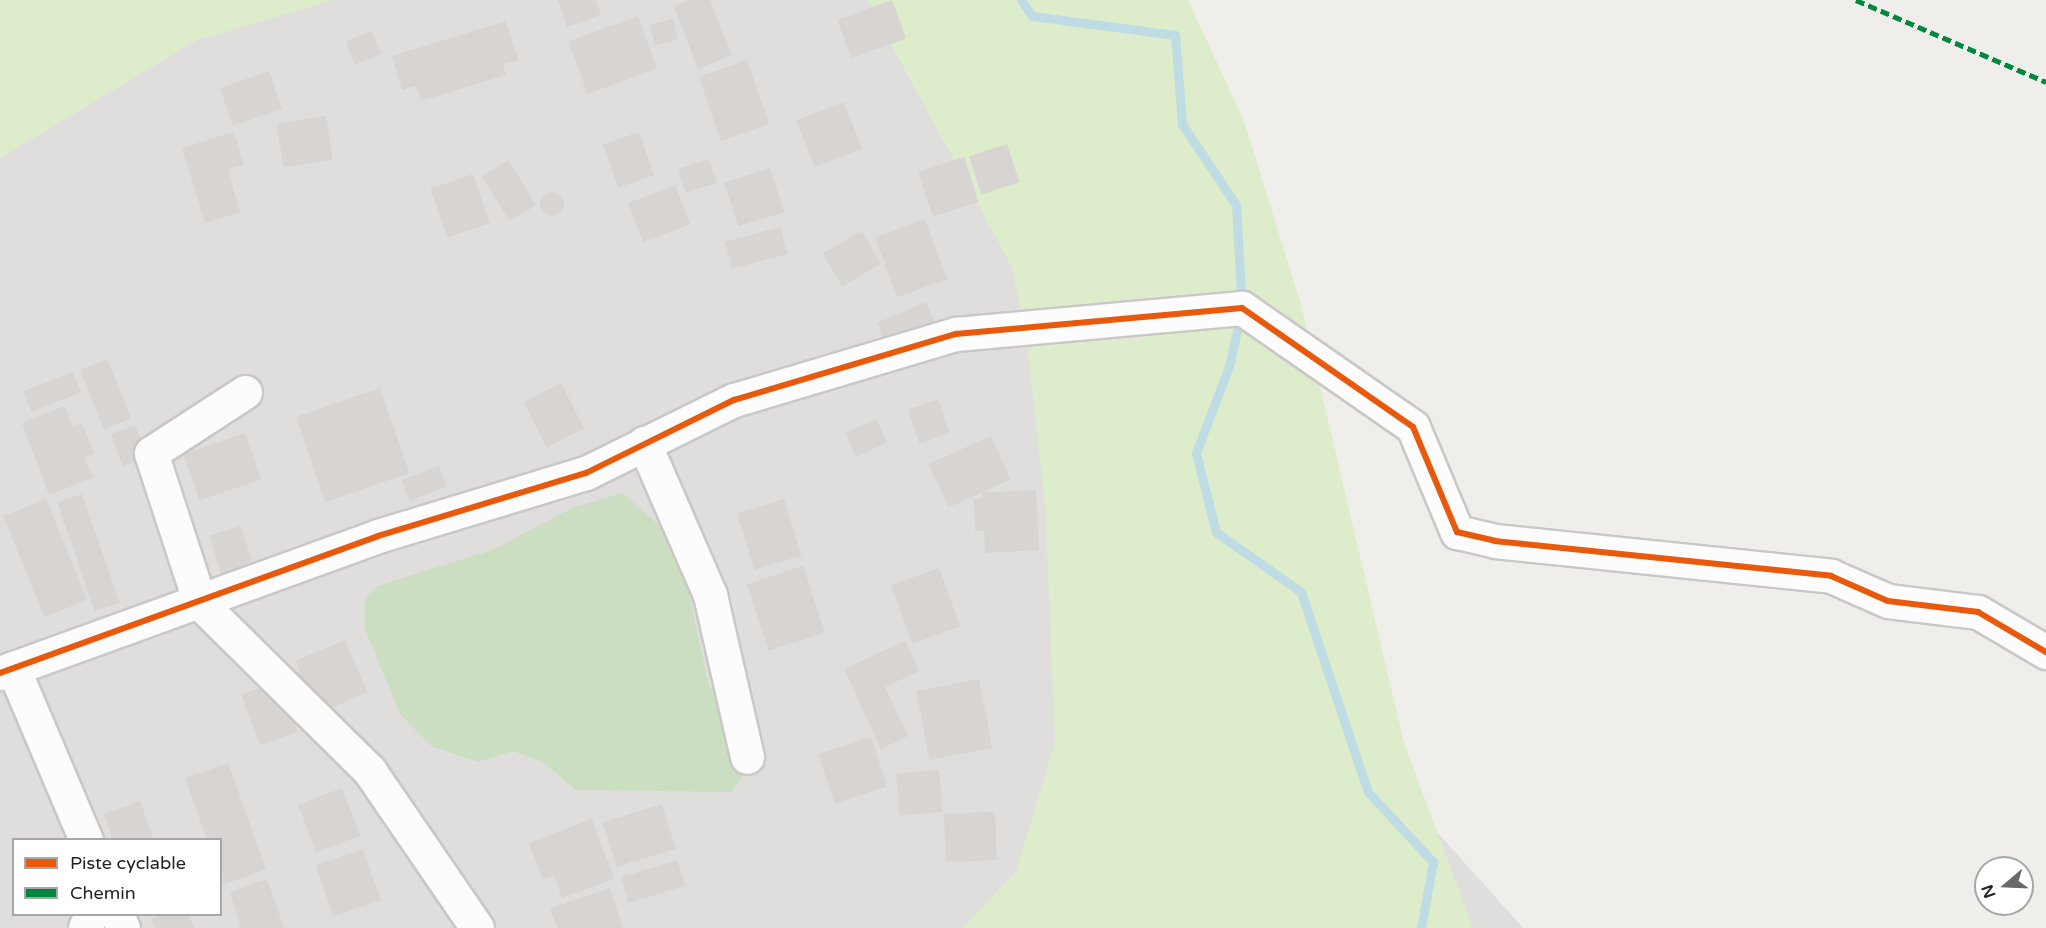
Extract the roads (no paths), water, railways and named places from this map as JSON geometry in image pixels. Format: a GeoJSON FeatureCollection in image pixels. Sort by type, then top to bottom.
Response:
{"type":"FeatureCollection","features":[{"type":"Feature","properties":{"kind":"street"},"geometry":{"type":"LineString","coordinates":[[85,838],[7,670],[200,603],[378,536],[586,473],[734,400],[956,334],[1242,308],[1413,427],[1457,532],[1495,541],[1831,576],[1888,601],[1978,612],[2046,652]]}},
{"type":"Feature","properties":{"kind":"street"},"geometry":{"type":"LineString","coordinates":[[245,392],[151,453],[200,603],[227,636],[263,663],[369,770],[477,928]]}},
{"type":"Feature","properties":{"kind":"street"},"geometry":{"type":"LineString","coordinates":[[644,443],[710,595],[747,757]]}},
{"type":"Feature","properties":{"kind":"waterway"},"geometry":{"type":"LineString","coordinates":[[1021,0],[1032,16],[1175,35],[1182,124],[1236,205],[1242,308],[1229,366],[1196,453],[1216,532],[1301,592],[1368,792],[1433,862],[1421,928]]}}]}
